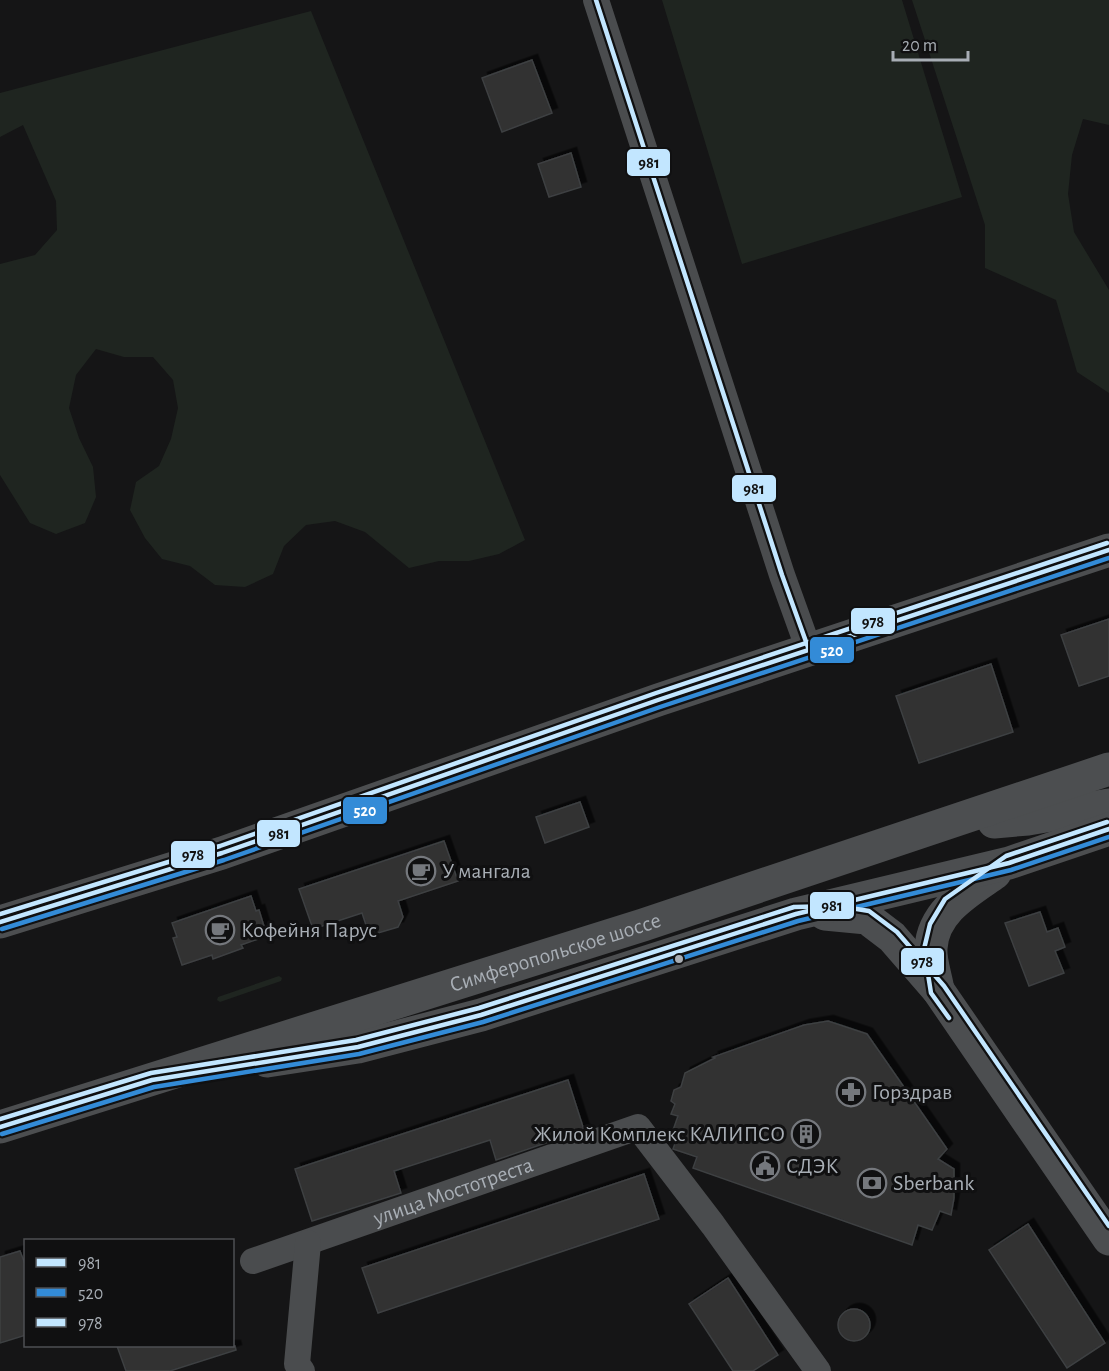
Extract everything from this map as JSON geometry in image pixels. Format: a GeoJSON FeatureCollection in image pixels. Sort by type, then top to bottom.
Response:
{"type":"FeatureCollection","features":[{"type":"Feature","properties":{"kind":"main road"},"geometry":{"type":"LineString","coordinates":[[0,922],[222,853],[474,763],[1109,550]]}},
{"type":"Feature","properties":{"kind":"main road","name":"Симферопольское шоссе"},"geometry":{"type":"LineString","coordinates":[[0,1127],[644,925],[1109,769]]}},
{"type":"Feature","properties":{"kind":"main road"},"geometry":{"type":"LineString","coordinates":[[929,829],[1028,819],[1109,805]]}},
{"type":"Feature","properties":{"kind":"main road"},"geometry":{"type":"LineString","coordinates":[[152,1080],[358,1047],[481,1015],[796,914],[1010,863],[1109,829]]}},
{"type":"Feature","properties":{"kind":"main road"},"geometry":{"type":"LineString","coordinates":[[938,990],[931,948],[937,927],[951,903],[1010,863]]}},
{"type":"Feature","properties":{"kind":"main road"},"geometry":{"type":"LineString","coordinates":[[796,914],[837,914],[867,918],[892,937],[938,990],[1109,1239]]}},
{"type":"Feature","properties":{"kind":"street"},"geometry":{"type":"LineString","coordinates":[[596,0],[782,575],[809,650]]}},
{"type":"Feature","properties":{"kind":"street","name":"улица Мостотреста"},"geometry":{"type":"LineString","coordinates":[[253,1261],[638,1127],[713,1225],[818,1371]]}},
{"type":"Feature","properties":{"kind":"street"},"geometry":{"type":"LineString","coordinates":[[292,1368],[308,1243]]}},
{"type":"Feature","properties":{"kind":"shaded area"},"geometry":{"type":"Polygon","coordinates":[[[662,0],[902,0],[962,197],[742,264],[662,0]]]}},
{"type":"Feature","properties":{"kind":"shaded area"},"geometry":{"type":"Polygon","coordinates":[[[912,0],[1109,0],[1109,125],[1083,119],[1072,155],[1068,194],[1074,232],[1109,290],[1109,393],[1077,372],[1056,300],[985,268],[985,225],[912,0]]]}},
{"type":"Feature","properties":{"kind":"shaded area"},"geometry":{"type":"Polygon","coordinates":[[[311,11],[525,540],[499,554],[469,561],[439,561],[409,568],[365,532],[335,521],[306,525],[284,546],[273,574],[245,587],[215,585],[190,566],[162,559],[145,538],[130,510],[136,482],[159,466],[171,439],[178,408],[173,380],[153,357],[124,357],[96,349],[76,375],[69,408],[79,438],[93,467],[96,497],[85,523],[56,534],[30,523],[0,475],[0,264],[35,255],[57,230],[56,201],[23,125],[0,137],[0,93],[311,11]]]}},
{"type":"Feature","properties":{"kind":"shaded area"},"geometry":{"type":"Polygon","coordinates":[[[279,976],[282,978],[281,981],[220,1002],[217,1000],[218,997],[279,976]]]}},
{"type":"Feature","properties":{"kind":"building"},"geometry":{"type":"Polygon","coordinates":[[[532,60],[552,113],[502,132],[482,78],[532,60]]]}},
{"type":"Feature","properties":{"kind":"building"},"geometry":{"type":"Polygon","coordinates":[[[571,153],[581,187],[549,197],[538,164],[571,153]]]}},
{"type":"Feature","properties":{"kind":"building"},"geometry":{"type":"Polygon","coordinates":[[[1109,619],[1109,676],[1079,686],[1061,635],[1109,619]]]}},
{"type":"Feature","properties":{"kind":"building"},"geometry":{"type":"Polygon","coordinates":[[[991,664],[1013,732],[919,763],[896,696],[991,664]]]}},
{"type":"Feature","properties":{"kind":"building"},"geometry":{"type":"Polygon","coordinates":[[[580,802],[589,827],[545,843],[536,817],[580,802]]]}},
{"type":"Feature","properties":{"kind":"building"},"geometry":{"type":"Polygon","coordinates":[[[444,841],[458,881],[398,901],[403,917],[398,927],[378,933],[367,928],[362,913],[313,929],[299,889],[444,841]]]}},
{"type":"Feature","properties":{"kind":"building","name":"Кофейня Парус"},"geometry":{"type":"Polygon","coordinates":[[[251,896],[256,911],[259,910],[267,936],[241,945],[243,948],[213,959],[212,955],[182,965],[173,938],[177,937],[172,923],[251,896]]]}},
{"type":"Feature","properties":{"kind":"building"},"geometry":{"type":"Polygon","coordinates":[[[1040,912],[1047,932],[1058,928],[1065,947],[1055,951],[1064,973],[1029,986],[1005,923],[1040,912]]]}},
{"type":"Feature","properties":{"kind":"building","name":"Жилой Комплекс КАЛИПСО"},"geometry":{"type":"Polygon","coordinates":[[[828,1021],[867,1034],[947,1149],[938,1159],[954,1169],[954,1198],[951,1215],[940,1211],[932,1230],[918,1225],[912,1245],[693,1168],[697,1157],[673,1149],[678,1135],[672,1133],[678,1116],[671,1114],[675,1104],[671,1101],[674,1090],[681,1087],[685,1073],[715,1058],[713,1057],[804,1025],[828,1021]]]}},
{"type":"Feature","properties":{"kind":"building"},"geometry":{"type":"Polygon","coordinates":[[[568,1080],[584,1130],[496,1160],[490,1140],[394,1171],[401,1193],[312,1221],[295,1169],[568,1080]]]}},
{"type":"Feature","properties":{"kind":"building"},"geometry":{"type":"Polygon","coordinates":[[[644,1174],[659,1219],[378,1313],[362,1268],[644,1174]]]}},
{"type":"Feature","properties":{"kind":"building"},"geometry":{"type":"Polygon","coordinates":[[[1028,1224],[1105,1343],[1067,1368],[989,1250],[1028,1224]]]}},
{"type":"Feature","properties":{"kind":"building"},"geometry":{"type":"Polygon","coordinates":[[[20,1251],[24,1262],[24,1336],[0,1343],[0,1257],[20,1251]]]}},
{"type":"Feature","properties":{"kind":"building"},"geometry":{"type":"Polygon","coordinates":[[[728,1278],[778,1355],[753,1371],[733,1371],[689,1304],[728,1278]]]}},
{"type":"Feature","properties":{"kind":"building"},"geometry":{"type":"Polygon","coordinates":[[[854,1309],[865,1314],[870,1325],[865,1336],[854,1341],[843,1336],[838,1325],[843,1314],[854,1309]]]}},
{"type":"Feature","properties":{"kind":"building"},"geometry":{"type":"Polygon","coordinates":[[[235,1346],[236,1350],[170,1371],[126,1371],[117,1347],[235,1346]]]}},
{"type":"Feature","properties":{"kind":"transit line","name":"981"},"geometry":{"type":"LineString","coordinates":[[596,0],[782,575],[809,650]]}},
{"type":"Feature","properties":{"kind":"transit line","name":"978"},"geometry":{"type":"LineString","coordinates":[[0,914],[220,846],[656,693],[1107,543]]}},
{"type":"Feature","properties":{"kind":"transit line","name":"981"},"geometry":{"type":"LineString","coordinates":[[0,922],[222,853],[658,700],[1109,550]]}},
{"type":"Feature","properties":{"kind":"transit line","name":"520"},"geometry":{"type":"LineString","coordinates":[[2,929],[224,860],[660,707],[1109,558]]}},
{"type":"Feature","properties":{"kind":"transit line","name":"978"},"geometry":{"type":"LineString","coordinates":[[949,1018],[931,993],[924,949],[930,924],[945,899],[1006,856],[1107,822]]}},
{"type":"Feature","properties":{"kind":"transit line","name":"981"},"geometry":{"type":"LineString","coordinates":[[0,1127],[152,1080],[358,1047],[481,1015],[796,914],[1009,863],[1109,829]]}},
{"type":"Feature","properties":{"kind":"transit line","name":"520"},"geometry":{"type":"LineString","coordinates":[[2,1134],[154,1087],[359,1054],[483,1022],[798,921],[1011,870],[1109,837]]}},
{"type":"Feature","properties":{"kind":"transit line","name":"978"},"geometry":{"type":"LineString","coordinates":[[0,1119],[151,1073],[356,1040],[479,1008],[794,907],[838,906],[869,911],[897,932],[944,986],[1109,1226]]}},
{"type":"Feature","properties":{"kind":"place","name":"У мангала"},"geometry":{"type":"Point","coordinates":[421,871]}},
{"type":"Feature","properties":{"kind":"place","name":"Кофейня Парус"},"geometry":{"type":"Point","coordinates":[220,930]}},
{"type":"Feature","properties":{"kind":"place","name":"Горздрав"},"geometry":{"type":"Point","coordinates":[851,1092]}},
{"type":"Feature","properties":{"kind":"place","name":"Жилой Комплекс КАЛИПСО"},"geometry":{"type":"Point","coordinates":[806,1134]}},
{"type":"Feature","properties":{"kind":"place","name":"СДЭК"},"geometry":{"type":"Point","coordinates":[765,1166]}},
{"type":"Feature","properties":{"kind":"place","name":"Sberbank"},"geometry":{"type":"Point","coordinates":[872,1183]}}]}
